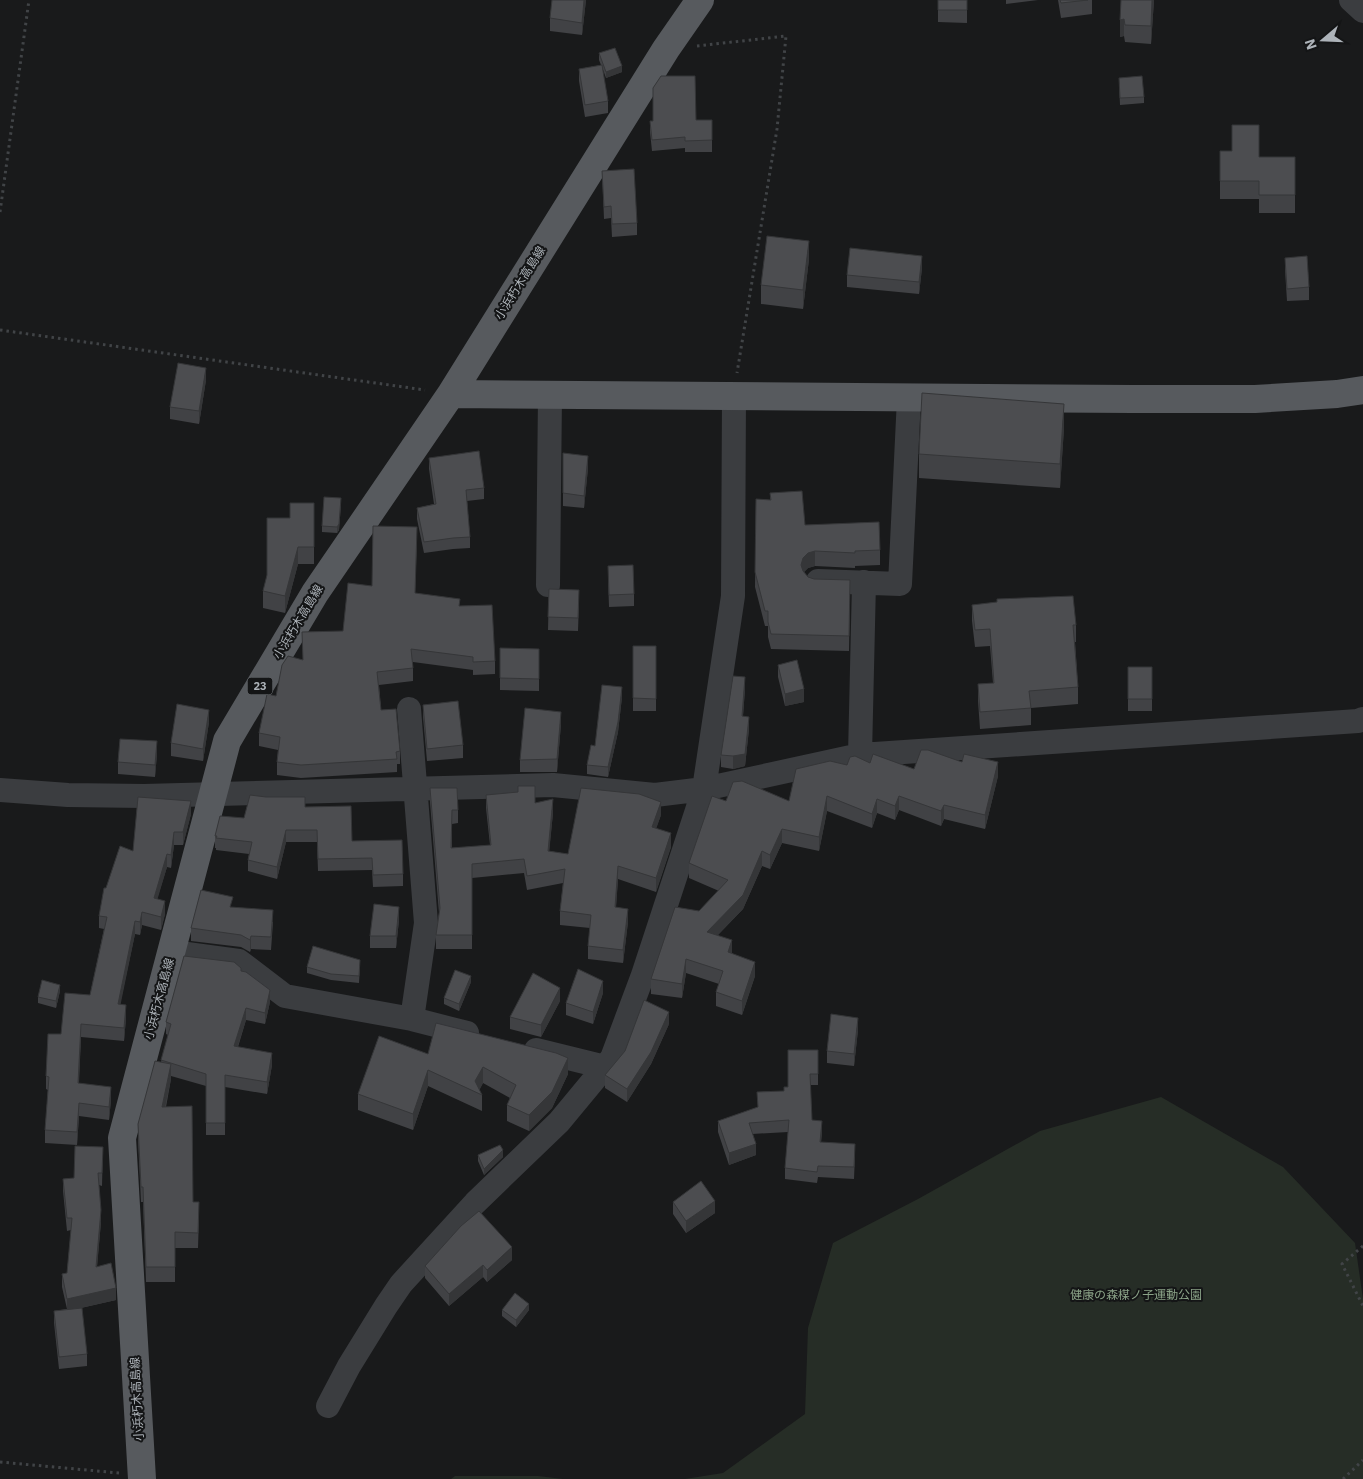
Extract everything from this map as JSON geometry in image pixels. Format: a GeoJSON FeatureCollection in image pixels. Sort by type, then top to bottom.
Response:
{"type":"FeatureCollection","features":[{"type":"Feature","properties":{"kind":"main road","name":"小浜朽木高島線"},"geometry":{"type":"LineString","coordinates":[[142,1477],[122,1138],[227,741],[315,593],[451,394],[666,49],[700,0]]}},
{"type":"Feature","properties":{"kind":"main road"},"geometry":{"type":"LineString","coordinates":[[451,394],[909,398],[1255,398],[1337,394],[1363,390]]}},
{"type":"Feature","properties":{"kind":"street"},"geometry":{"type":"LineString","coordinates":[[1351,0],[1363,11]]}},
{"type":"Feature","properties":{"kind":"street"},"geometry":{"type":"LineString","coordinates":[[548,585],[550,395]]}},
{"type":"Feature","properties":{"kind":"street"},"geometry":{"type":"LineString","coordinates":[[328,1406],[349,1366],[401,1284],[475,1203],[559,1122],[612,1058],[643,975],[704,789],[733,596],[734,396]]}},
{"type":"Feature","properties":{"kind":"street"},"geometry":{"type":"LineString","coordinates":[[815,580],[900,584],[909,398]]}},
{"type":"Feature","properties":{"kind":"street"},"geometry":{"type":"LineString","coordinates":[[860,755],[864,582]]}},
{"type":"Feature","properties":{"kind":"street"},"geometry":{"type":"LineString","coordinates":[[409,709],[426,924],[412,1019]]}},
{"type":"Feature","properties":{"kind":"street"},"geometry":{"type":"LineString","coordinates":[[0,790],[68,795],[144,796],[553,785],[655,795],[704,789],[860,755],[1358,721],[1363,719]]}},
{"type":"Feature","properties":{"kind":"street"},"geometry":{"type":"LineString","coordinates":[[172,952],[239,961],[285,996],[412,1019],[489,1038]]}},
{"type":"Feature","properties":{"kind":"street"},"geometry":{"type":"LineString","coordinates":[[518,1046],[604,1067]]}},
{"type":"Feature","properties":{"kind":"path"},"geometry":{"type":"LineString","coordinates":[[0,212],[29,0]]}},
{"type":"Feature","properties":{"kind":"path"},"geometry":{"type":"LineString","coordinates":[[666,49],[786,36],[776,129],[734,396]]}},
{"type":"Feature","properties":{"kind":"path"},"geometry":{"type":"LineString","coordinates":[[0,330],[451,394]]}},
{"type":"Feature","properties":{"kind":"path"},"geometry":{"type":"LineString","coordinates":[[1363,1246],[1342,1264],[1363,1306]]}},
{"type":"Feature","properties":{"kind":"path"},"geometry":{"type":"LineString","coordinates":[[1344,1479],[1363,1460]]}},
{"type":"Feature","properties":{"kind":"path"},"geometry":{"type":"LineString","coordinates":[[0,1462],[142,1477]]}},
{"type":"Feature","properties":{"kind":"green space","name":"健康の森楳ノ子運動公園"},"geometry":{"type":"Polygon","coordinates":[[[1161,1097],[1283,1167],[1355,1243],[1363,1299],[1363,1479],[685,1479],[723,1473],[805,1414],[808,1328],[833,1243],[918,1199],[1040,1131],[1161,1097]]]}},
{"type":"Feature","properties":{"kind":"green space"},"geometry":{"type":"Polygon","coordinates":[[[455,1476],[538,1476],[563,1479],[451,1479],[455,1476]]]}},
{"type":"Feature","properties":{"kind":"building"},"geometry":{"type":"Polygon","coordinates":[[[552,0],[584,0],[582,23],[550,18],[552,0]]]}},
{"type":"Feature","properties":{"kind":"building"},"geometry":{"type":"Polygon","coordinates":[[[938,0],[967,0],[967,10],[938,10],[938,0]]]}},
{"type":"Feature","properties":{"kind":"building"},"geometry":{"type":"Polygon","coordinates":[[[1060,0],[1088,0],[1061,3],[1060,0]]]}},
{"type":"Feature","properties":{"kind":"building"},"geometry":{"type":"Polygon","coordinates":[[[1121,0],[1152,0],[1151,26],[1125,25],[1124,19],[1120,20],[1121,0]]]}},
{"type":"Feature","properties":{"kind":"building"},"geometry":{"type":"Polygon","coordinates":[[[615,48],[622,66],[606,72],[599,53],[615,48]]]}},
{"type":"Feature","properties":{"kind":"building"},"geometry":{"type":"Polygon","coordinates":[[[602,65],[608,101],[585,105],[579,69],[602,65]]]}},
{"type":"Feature","properties":{"kind":"building"},"geometry":{"type":"Polygon","coordinates":[[[661,76],[695,76],[696,120],[712,120],[712,140],[685,141],[685,137],[652,140],[650,121],[653,121],[653,88],[661,76]]]}},
{"type":"Feature","properties":{"kind":"building"},"geometry":{"type":"Polygon","coordinates":[[[1142,76],[1144,97],[1120,98],[1119,78],[1142,76]]]}},
{"type":"Feature","properties":{"kind":"building"},"geometry":{"type":"Polygon","coordinates":[[[1232,125],[1259,125],[1259,157],[1295,157],[1295,195],[1259,195],[1259,181],[1220,181],[1220,151],[1232,151],[1232,125]]]}},
{"type":"Feature","properties":{"kind":"building"},"geometry":{"type":"Polygon","coordinates":[[[634,169],[637,223],[612,224],[611,206],[604,207],[602,171],[634,169]]]}},
{"type":"Feature","properties":{"kind":"building"},"geometry":{"type":"Polygon","coordinates":[[[767,236],[809,241],[803,290],[761,285],[767,236]]]}},
{"type":"Feature","properties":{"kind":"building"},"geometry":{"type":"Polygon","coordinates":[[[850,248],[922,256],[919,282],[847,275],[850,248]]]}},
{"type":"Feature","properties":{"kind":"building"},"geometry":{"type":"Polygon","coordinates":[[[1307,256],[1309,287],[1287,289],[1285,258],[1307,256]]]}},
{"type":"Feature","properties":{"kind":"building"},"geometry":{"type":"Polygon","coordinates":[[[178,363],[206,368],[199,411],[170,407],[178,363]]]}},
{"type":"Feature","properties":{"kind":"building"},"geometry":{"type":"Polygon","coordinates":[[[922,393],[1064,404],[1060,464],[919,454],[922,393]]]}},
{"type":"Feature","properties":{"kind":"building"},"geometry":{"type":"Polygon","coordinates":[[[479,451],[484,488],[466,490],[470,537],[424,542],[417,508],[436,504],[429,458],[479,451]]]}},
{"type":"Feature","properties":{"kind":"building"},"geometry":{"type":"Polygon","coordinates":[[[563,453],[588,456],[584,496],[563,493],[563,453]]]}},
{"type":"Feature","properties":{"kind":"building"},"geometry":{"type":"Polygon","coordinates":[[[802,491],[805,525],[879,522],[880,550],[855,551],[855,553],[815,551],[808,553],[803,558],[801,565],[808,577],[814,579],[850,580],[849,636],[771,634],[768,611],[765,611],[755,572],[756,499],[771,500],[770,493],[802,491]]]}},
{"type":"Feature","properties":{"kind":"building"},"geometry":{"type":"Polygon","coordinates":[[[324,497],[341,498],[339,524],[337,527],[322,526],[324,497]]]}},
{"type":"Feature","properties":{"kind":"building"},"geometry":{"type":"Polygon","coordinates":[[[290,503],[314,503],[314,547],[298,547],[285,596],[263,591],[267,575],[267,518],[290,518],[290,503]]]}},
{"type":"Feature","properties":{"kind":"building"},"geometry":{"type":"Polygon","coordinates":[[[373,526],[417,527],[415,593],[460,599],[459,606],[492,605],[495,661],[473,662],[473,657],[411,649],[413,668],[377,672],[381,710],[396,709],[400,751],[396,752],[397,759],[301,765],[277,762],[280,737],[259,733],[267,694],[276,696],[282,665],[288,656],[303,660],[302,632],[343,631],[348,583],[372,586],[373,526]]]}},
{"type":"Feature","properties":{"kind":"building"},"geometry":{"type":"Polygon","coordinates":[[[633,565],[634,594],[609,595],[608,566],[633,565]]]}},
{"type":"Feature","properties":{"kind":"building"},"geometry":{"type":"Polygon","coordinates":[[[549,589],[579,590],[578,618],[548,617],[549,589]]]}},
{"type":"Feature","properties":{"kind":"building"},"geometry":{"type":"Polygon","coordinates":[[[1073,596],[1076,625],[1073,625],[1078,687],[1029,691],[1031,708],[980,712],[978,684],[994,683],[990,629],[975,630],[972,605],[997,602],[997,599],[1073,596]]]}},
{"type":"Feature","properties":{"kind":"building"},"geometry":{"type":"Polygon","coordinates":[[[633,646],[656,646],[656,699],[633,698],[633,646]]]}},
{"type":"Feature","properties":{"kind":"building"},"geometry":{"type":"Polygon","coordinates":[[[500,648],[539,649],[539,679],[500,678],[500,648]]]}},
{"type":"Feature","properties":{"kind":"building"},"geometry":{"type":"Polygon","coordinates":[[[797,660],[804,689],[785,694],[778,665],[797,660]]]}},
{"type":"Feature","properties":{"kind":"building"},"geometry":{"type":"Polygon","coordinates":[[[1128,667],[1152,667],[1152,699],[1128,699],[1128,667]]]}},
{"type":"Feature","properties":{"kind":"building"},"geometry":{"type":"Polygon","coordinates":[[[733,676],[745,677],[742,716],[749,717],[745,754],[733,756],[721,755],[733,676]]]}},
{"type":"Feature","properties":{"kind":"building"},"geometry":{"type":"Polygon","coordinates":[[[602,685],[622,687],[618,722],[608,767],[587,765],[591,745],[595,746],[602,685]]]}},
{"type":"Feature","properties":{"kind":"building"},"geometry":{"type":"Polygon","coordinates":[[[458,701],[463,745],[427,749],[423,705],[458,701]]]}},
{"type":"Feature","properties":{"kind":"building"},"geometry":{"type":"Polygon","coordinates":[[[177,704],[209,710],[203,749],[171,743],[177,704]]]}},
{"type":"Feature","properties":{"kind":"building"},"geometry":{"type":"Polygon","coordinates":[[[525,708],[561,712],[557,759],[520,760],[525,708]]]}},
{"type":"Feature","properties":{"kind":"building"},"geometry":{"type":"Polygon","coordinates":[[[120,739],[157,741],[155,765],[118,762],[120,739]]]}},
{"type":"Feature","properties":{"kind":"building"},"geometry":{"type":"Polygon","coordinates":[[[921,750],[928,750],[962,762],[964,754],[998,762],[985,815],[944,805],[941,811],[899,796],[895,806],[877,799],[872,814],[827,796],[819,837],[782,829],[770,855],[762,851],[743,895],[707,932],[732,940],[728,952],[755,962],[742,1001],[716,992],[723,971],[686,959],[682,984],[651,979],[675,907],[699,911],[728,880],[689,863],[712,796],[726,801],[733,782],[742,781],[789,801],[796,769],[830,761],[847,765],[850,757],[855,756],[870,763],[873,754],[914,769],[921,750]]]}},
{"type":"Feature","properties":{"kind":"building"},"geometry":{"type":"Polygon","coordinates":[[[518,786],[535,786],[535,803],[553,799],[548,851],[568,854],[581,788],[639,794],[661,802],[652,827],[671,833],[656,878],[618,866],[615,907],[628,909],[623,950],[588,946],[591,915],[560,911],[565,869],[527,876],[524,859],[472,864],[472,935],[436,935],[440,908],[430,788],[457,788],[458,810],[452,810],[451,848],[491,845],[486,795],[518,792],[518,786]]]}},
{"type":"Feature","properties":{"kind":"building"},"geometry":{"type":"Polygon","coordinates":[[[250,795],[305,797],[305,807],[351,806],[352,841],[402,840],[403,874],[373,875],[372,858],[318,859],[317,830],[286,830],[277,867],[248,860],[252,842],[216,838],[217,836],[215,836],[220,816],[244,818],[250,795]]]}},
{"type":"Feature","properties":{"kind":"building"},"geometry":{"type":"Polygon","coordinates":[[[138,797],[191,801],[183,832],[174,832],[171,855],[167,854],[154,898],[165,901],[161,917],[142,912],[140,922],[135,921],[118,1004],[126,1005],[124,1028],[81,1024],[78,1083],[111,1087],[109,1107],[79,1103],[77,1132],[45,1130],[49,1077],[46,1076],[48,1034],[61,1034],[65,993],[90,995],[107,917],[99,916],[104,888],[106,888],[120,846],[133,851],[138,797]]]}},
{"type":"Feature","properties":{"kind":"building"},"geometry":{"type":"Polygon","coordinates":[[[201,890],[233,897],[230,907],[273,910],[271,937],[251,936],[250,940],[241,935],[191,928],[201,890]]]}},
{"type":"Feature","properties":{"kind":"building"},"geometry":{"type":"Polygon","coordinates":[[[374,904],[399,907],[396,936],[370,936],[374,904]]]}},
{"type":"Feature","properties":{"kind":"building"},"geometry":{"type":"Polygon","coordinates":[[[313,946],[360,960],[359,976],[331,974],[307,967],[313,946]]]}},
{"type":"Feature","properties":{"kind":"building"},"geometry":{"type":"Polygon","coordinates":[[[184,956],[234,962],[241,968],[241,971],[246,972],[270,990],[265,1013],[246,1008],[234,1046],[272,1053],[267,1082],[225,1075],[225,1123],[206,1123],[206,1074],[161,1060],[171,1024],[166,1022],[184,956]]]}},
{"type":"Feature","properties":{"kind":"building"},"geometry":{"type":"Polygon","coordinates":[[[578,969],[603,981],[593,1012],[566,1003],[578,969]]]}},
{"type":"Feature","properties":{"kind":"building"},"geometry":{"type":"Polygon","coordinates":[[[455,970],[471,976],[459,1004],[444,998],[455,970]]]}},
{"type":"Feature","properties":{"kind":"building"},"geometry":{"type":"Polygon","coordinates":[[[533,973],[560,988],[541,1025],[510,1017],[533,973]]]}},
{"type":"Feature","properties":{"kind":"building"},"geometry":{"type":"Polygon","coordinates":[[[42,980],[60,985],[56,1001],[38,997],[42,980]]]}},
{"type":"Feature","properties":{"kind":"building"},"geometry":{"type":"Polygon","coordinates":[[[644,1000],[669,1012],[651,1052],[627,1089],[605,1075],[625,1051],[644,1000]]]}},
{"type":"Feature","properties":{"kind":"building"},"geometry":{"type":"Polygon","coordinates":[[[831,1014],[858,1018],[854,1054],[827,1051],[831,1014]]]}},
{"type":"Feature","properties":{"kind":"building"},"geometry":{"type":"Polygon","coordinates":[[[436,1023],[556,1053],[568,1058],[552,1092],[529,1115],[507,1105],[516,1085],[483,1067],[475,1081],[482,1095],[428,1070],[413,1114],[358,1094],[379,1036],[428,1054],[436,1023]]]}},
{"type":"Feature","properties":{"kind":"building"},"geometry":{"type":"Polygon","coordinates":[[[788,1050],[818,1050],[818,1074],[810,1074],[812,1120],[822,1121],[820,1142],[855,1144],[854,1167],[818,1166],[817,1172],[785,1168],[789,1120],[749,1123],[756,1144],[729,1153],[718,1121],[758,1107],[757,1092],[784,1091],[784,1087],[788,1087],[788,1050]]]}},
{"type":"Feature","properties":{"kind":"building"},"geometry":{"type":"Polygon","coordinates":[[[155,1061],[171,1064],[162,1107],[192,1106],[193,1202],[199,1202],[198,1233],[175,1232],[175,1267],[146,1267],[138,1124],[155,1061]]]}},
{"type":"Feature","properties":{"kind":"building"},"geometry":{"type":"Polygon","coordinates":[[[500,1145],[503,1150],[484,1169],[478,1155],[500,1145]]]}},
{"type":"Feature","properties":{"kind":"building"},"geometry":{"type":"Polygon","coordinates":[[[75,1146],[103,1147],[102,1173],[98,1173],[101,1210],[96,1267],[111,1263],[116,1288],[67,1299],[62,1274],[67,1273],[72,1218],[67,1218],[63,1179],[74,1178],[75,1146]]]}},
{"type":"Feature","properties":{"kind":"building"},"geometry":{"type":"Polygon","coordinates":[[[701,1181],[715,1201],[686,1221],[673,1202],[701,1181]]]}},
{"type":"Feature","properties":{"kind":"building"},"geometry":{"type":"Polygon","coordinates":[[[479,1211],[512,1247],[487,1270],[483,1265],[449,1294],[425,1266],[461,1226],[479,1211]]]}},
{"type":"Feature","properties":{"kind":"building"},"geometry":{"type":"Polygon","coordinates":[[[515,1293],[529,1304],[516,1320],[502,1310],[515,1293]]]}},
{"type":"Feature","properties":{"kind":"building"},"geometry":{"type":"Polygon","coordinates":[[[82,1308],[87,1354],[59,1357],[54,1311],[82,1308]]]}}]}
